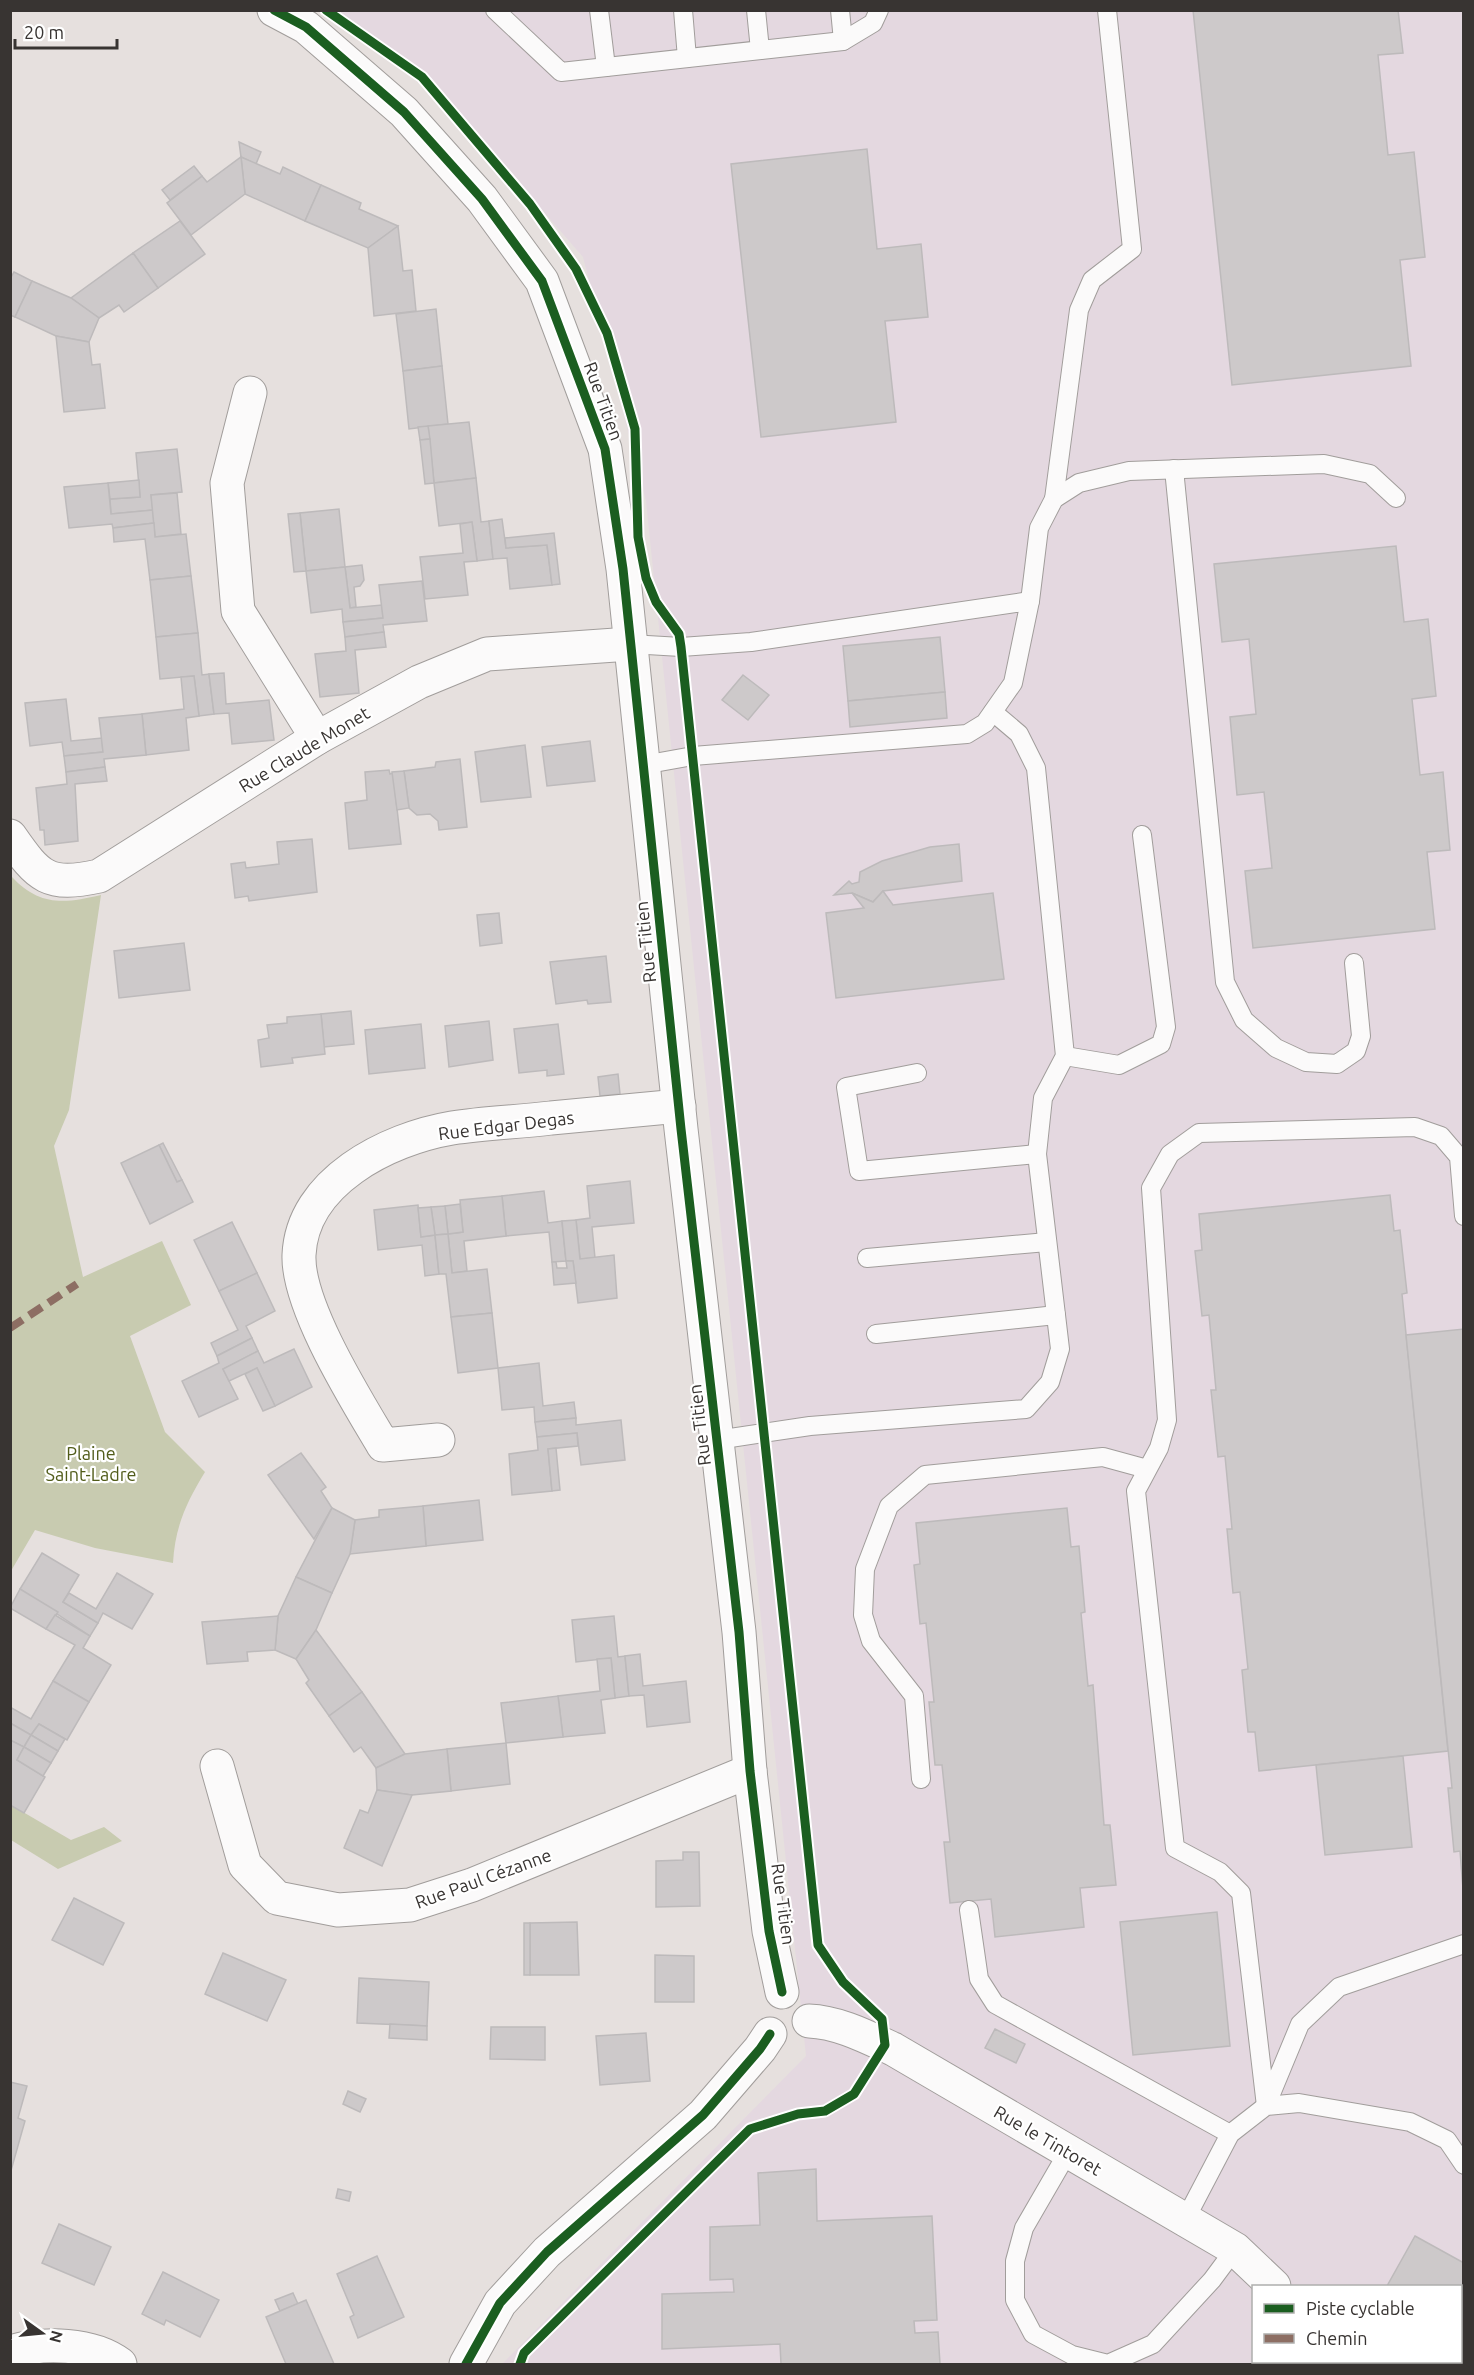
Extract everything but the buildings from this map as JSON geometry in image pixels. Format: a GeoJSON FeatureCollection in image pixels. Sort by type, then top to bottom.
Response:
{"type":"FeatureCollection","features":[{"type":"Feature","properties":{"kind":"street","name":"Rue Titien"},"geometry":{"type":"LineString","coordinates":[[274,10],[306,27],[404,112],[482,199],[542,280],[605,449],[623,569],[679,1106],[739,1632],[750,1771],[769,1931],[782,1992]]}},
{"type":"Feature","properties":{"kind":"street"},"geometry":{"type":"LineString","coordinates":[[250,393],[227,483],[238,611],[317,738]]}},
{"type":"Feature","properties":{"kind":"street","name":"Rue Claude Monet"},"geometry":{"type":"LineString","coordinates":[[10,836],[41,875],[68,882],[99,876],[317,738],[419,682],[487,654],[630,645]]}},
{"type":"Feature","properties":{"kind":"street","name":"Rue Edgar Degas"},"geometry":{"type":"LineString","coordinates":[[438,1440],[383,1445],[354,1396],[310,1310],[299,1257],[305,1223],[320,1195],[354,1166],[389,1147],[450,1128],[679,1106]]}},
{"type":"Feature","properties":{"kind":"street","name":"Rue Paul Cézanne"},"geometry":{"type":"LineString","coordinates":[[217,1766],[245,1865],[277,1898],[338,1911],[410,1905],[472,1886],[750,1771]]}},
{"type":"Feature","properties":{"kind":"street"},"geometry":{"type":"LineString","coordinates":[[782,1992],[793,1993],[803,1999],[809,2009],[809,2021],[803,2032],[793,2038],[781,2039],[770,2034],[763,2023],[763,2009],[770,1998],[782,1992]]}},
{"type":"Feature","properties":{"kind":"street","name":"Rue le Tintoret"},"geometry":{"type":"LineString","coordinates":[[809,2021],[824,2021],[893,2049],[1235,2249],[1273,2285]]}},
{"type":"Feature","properties":{"kind":"street"},"geometry":{"type":"LineString","coordinates":[[466,2364],[500,2303],[547,2252],[703,2115],[760,2049],[770,2034]]}},
{"type":"Feature","properties":{"kind":"street"},"geometry":{"type":"LineString","coordinates":[[10,2352],[23,2348],[68,2347],[109,2356],[120,2364]]}},
{"type":"Feature","properties":{"kind":"lane"},"geometry":{"type":"LineString","coordinates":[[495,10],[561,72],[843,41],[873,23],[879,10]]}},
{"type":"Feature","properties":{"kind":"lane"},"geometry":{"type":"LineString","coordinates":[[514,10],[515,29]]}},
{"type":"Feature","properties":{"kind":"lane"},"geometry":{"type":"LineString","coordinates":[[599,10],[606,67]]}},
{"type":"Feature","properties":{"kind":"lane"},"geometry":{"type":"LineString","coordinates":[[683,10],[687,57]]}},
{"type":"Feature","properties":{"kind":"lane"},"geometry":{"type":"LineString","coordinates":[[756,10],[760,50]]}},
{"type":"Feature","properties":{"kind":"lane"},"geometry":{"type":"LineString","coordinates":[[840,10],[843,41]]}},
{"type":"Feature","properties":{"kind":"lane"},"geometry":{"type":"LineString","coordinates":[[642,765],[693,756],[967,734],[985,723],[1013,682],[1030,601],[1039,528],[1054,498],[1079,310],[1092,280],[1132,249],[1107,10]]}},
{"type":"Feature","properties":{"kind":"lane"},"geometry":{"type":"LineString","coordinates":[[1054,498],[1079,483],[1129,471],[1324,464],[1370,474],[1396,498]]}},
{"type":"Feature","properties":{"kind":"lane"},"geometry":{"type":"LineString","coordinates":[[1174,470],[1225,982],[1244,1020],[1276,1048],[1306,1062],[1337,1064],[1356,1051],[1361,1036],[1354,963]]}},
{"type":"Feature","properties":{"kind":"lane"},"geometry":{"type":"LineString","coordinates":[[630,645],[681,647],[751,642],[1030,601]]}},
{"type":"Feature","properties":{"kind":"lane"},"geometry":{"type":"LineString","coordinates":[[717,1440],[810,1426],[1026,1409],[1050,1382],[1060,1349],[1037,1154],[1043,1098],[1065,1056],[1036,768],[1019,734],[993,712]]}},
{"type":"Feature","properties":{"kind":"lane"},"geometry":{"type":"LineString","coordinates":[[1065,1056],[1119,1065],[1161,1044],[1166,1027],[1142,835]]}},
{"type":"Feature","properties":{"kind":"lane"},"geometry":{"type":"LineString","coordinates":[[917,1073],[846,1087],[859,1171],[1037,1154]]}},
{"type":"Feature","properties":{"kind":"lane"},"geometry":{"type":"LineString","coordinates":[[1266,2106],[1241,1893],[1220,1872],[1175,1848],[1136,1491],[1159,1448],[1167,1420],[1150,1188],[1170,1154],[1199,1133],[1415,1127],[1442,1136],[1459,1157],[1464,1216]]}},
{"type":"Feature","properties":{"kind":"lane"},"geometry":{"type":"LineString","coordinates":[[867,1258],[1047,1242]]}},
{"type":"Feature","properties":{"kind":"lane"},"geometry":{"type":"LineString","coordinates":[[876,1334],[1056,1315]]}},
{"type":"Feature","properties":{"kind":"lane"},"geometry":{"type":"LineString","coordinates":[[921,1779],[914,1696],[871,1641],[862,1615],[865,1569],[889,1506],[925,1475],[1103,1457],[1147,1469]]}},
{"type":"Feature","properties":{"kind":"lane"},"geometry":{"type":"LineString","coordinates":[[969,1910],[979,1979],[995,2004],[1230,2134]]}},
{"type":"Feature","properties":{"kind":"lane"},"geometry":{"type":"LineString","coordinates":[[1185,2220],[1230,2134],[1266,2106],[1300,2024],[1339,1987],[1464,1944]]}},
{"type":"Feature","properties":{"kind":"lane"},"geometry":{"type":"LineString","coordinates":[[1266,2106],[1299,2103],[1410,2122],[1455,2138],[1464,2165]]}},
{"type":"Feature","properties":{"kind":"lane"},"geometry":{"type":"LineString","coordinates":[[1068,2152],[1024,2228],[1015,2261],[1015,2300],[1033,2334],[1072,2355],[1108,2364],[1153,2344],[1212,2280],[1235,2249]]}},
{"type":"Feature","properties":{"kind":"shaded area"},"geometry":{"type":"Polygon","coordinates":[[[337,11],[1463,11],[1463,2364],[502,2364],[806,2056],[646,501],[583,257],[422,72],[337,11]]]}},
{"type":"Feature","properties":{"kind":"green space","name":"Plaine Saint-Ladre"},"geometry":{"type":"Polygon","coordinates":[[[11,876],[21,886],[42,898],[63,901],[101,895],[69,1110],[54,1146],[83,1277],[162,1241],[191,1305],[130,1336],[165,1432],[205,1472],[192,1494],[179,1527],[173,1563],[95,1548],[35,1530],[11,1571],[11,876]]]}},
{"type":"Feature","properties":{"kind":"green space"},"geometry":{"type":"Polygon","coordinates":[[[11,1805],[71,1840],[104,1827],[122,1841],[58,1869],[11,1840],[11,1805]]]}},
{"type":"Feature","properties":{"kind":"marked path"},"geometry":{"type":"LineString","coordinates":[[10,1328],[77,1284]]}},
{"type":"Feature","properties":{"kind":"cycle path"},"geometry":{"type":"LineString","coordinates":[[274,10],[306,27],[404,112],[482,199],[542,281],[605,449],[623,569],[681,1129],[739,1632],[750,1771],[769,1931],[782,1992]]}},
{"type":"Feature","properties":{"kind":"cycle path"},"geometry":{"type":"LineString","coordinates":[[326,10],[422,77],[530,204],[576,269],[607,333],[635,429],[638,537],[646,578],[656,602],[679,634],[681,647],[818,1945],[843,1982],[882,2019],[885,2045],[854,2094],[825,2111],[798,2114],[750,2129],[524,2353],[520,2364]]}},
{"type":"Feature","properties":{"kind":"cycle path"},"geometry":{"type":"LineString","coordinates":[[466,2364],[500,2303],[547,2252],[703,2115],[760,2049],[770,2034]]}}]}
